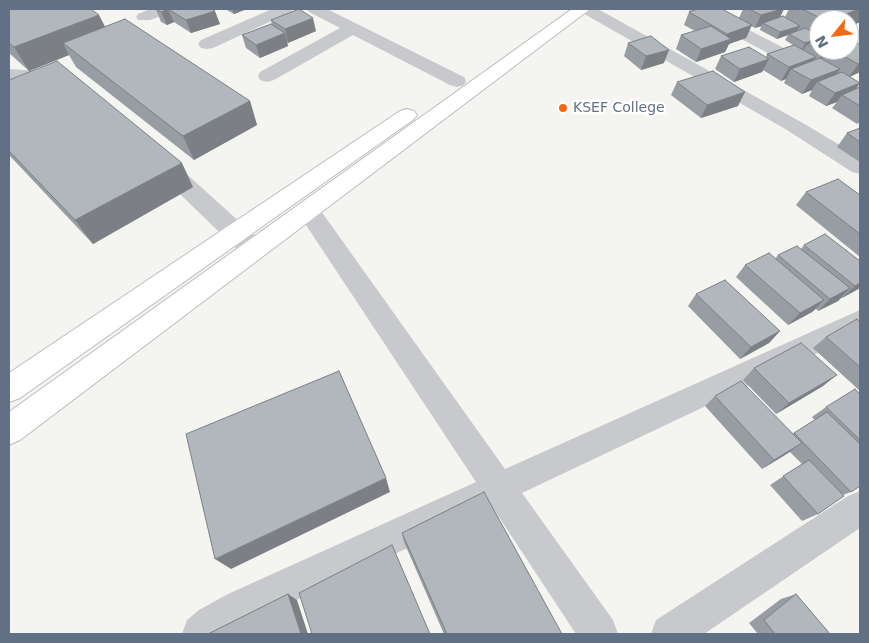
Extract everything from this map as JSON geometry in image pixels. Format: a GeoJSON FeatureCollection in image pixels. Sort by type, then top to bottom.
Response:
{"type":"FeatureCollection","features":[{"type":"Feature","properties":{"kind":"main road"},"geometry":{"type":"LineString","coordinates":[[9,389],[457,80],[550,9]]}},
{"type":"Feature","properties":{"kind":"main road"},"geometry":{"type":"LineString","coordinates":[[9,430],[582,9]]}},
{"type":"Feature","properties":{"kind":"street"},"geometry":{"type":"LineString","coordinates":[[144,18],[166,9]]}},
{"type":"Feature","properties":{"kind":"street"},"geometry":{"type":"LineString","coordinates":[[207,44],[285,9]]}},
{"type":"Feature","properties":{"kind":"street"},"geometry":{"type":"LineString","coordinates":[[315,9],[457,80]]}},
{"type":"Feature","properties":{"kind":"street"},"geometry":{"type":"LineString","coordinates":[[586,9],[794,126],[860,167]]}},
{"type":"Feature","properties":{"kind":"street"},"geometry":{"type":"LineString","coordinates":[[696,9],[860,94]]}},
{"type":"Feature","properties":{"kind":"street"},"geometry":{"type":"LineString","coordinates":[[267,76],[353,28]]}},
{"type":"Feature","properties":{"kind":"street"},"geometry":{"type":"LineString","coordinates":[[9,74],[14,76],[64,79],[71,84]]}},
{"type":"Feature","properties":{"kind":"street"},"geometry":{"type":"LineString","coordinates":[[148,152],[254,250]]}},
{"type":"Feature","properties":{"kind":"street"},"geometry":{"type":"LineString","coordinates":[[308,210],[599,634]]}},
{"type":"Feature","properties":{"kind":"street"},"geometry":{"type":"LineString","coordinates":[[201,634],[213,624],[241,607],[860,321]]}},
{"type":"Feature","properties":{"kind":"street"},"geometry":{"type":"LineString","coordinates":[[670,634],[860,508]]}},
{"type":"Feature","properties":{"kind":"building"},"geometry":{"type":"Polygon","coordinates":[[[9,9],[91,9],[99,15],[14,47],[9,43],[9,9]]]}},
{"type":"Feature","properties":{"kind":"building"},"geometry":{"type":"Polygon","coordinates":[[[156,9],[168,9],[161,12],[156,9]]]}},
{"type":"Feature","properties":{"kind":"building"},"geometry":{"type":"Polygon","coordinates":[[[168,9],[212,9],[215,11],[186,20],[168,9]]]}},
{"type":"Feature","properties":{"kind":"building"},"geometry":{"type":"Polygon","coordinates":[[[299,9],[313,18],[285,29],[271,20],[299,9]]]}},
{"type":"Feature","properties":{"kind":"building"},"geometry":{"type":"Polygon","coordinates":[[[698,9],[722,9],[752,25],[727,34],[689,12],[698,9]]]}},
{"type":"Feature","properties":{"kind":"building"},"geometry":{"type":"Polygon","coordinates":[[[749,9],[782,9],[761,15],[749,9]]]}},
{"type":"Feature","properties":{"kind":"building"},"geometry":{"type":"Polygon","coordinates":[[[802,9],[859,9],[809,10],[809,12],[802,9]]]}},
{"type":"Feature","properties":{"kind":"building"},"geometry":{"type":"Polygon","coordinates":[[[783,16],[800,26],[780,32],[763,23],[783,16]]]}},
{"type":"Feature","properties":{"kind":"building"},"geometry":{"type":"Polygon","coordinates":[[[125,19],[250,101],[183,136],[63,43],[125,19]]]}},
{"type":"Feature","properties":{"kind":"building"},"geometry":{"type":"Polygon","coordinates":[[[271,24],[285,33],[256,45],[242,35],[271,24]]]}},
{"type":"Feature","properties":{"kind":"building"},"geometry":{"type":"Polygon","coordinates":[[[711,26],[731,39],[701,49],[681,35],[711,26]]]}},
{"type":"Feature","properties":{"kind":"building"},"geometry":{"type":"Polygon","coordinates":[[[805,28],[809,30],[809,42],[805,43],[789,34],[805,28]]]}},
{"type":"Feature","properties":{"kind":"building"},"geometry":{"type":"Polygon","coordinates":[[[651,36],[669,50],[646,56],[628,43],[651,36]]]}},
{"type":"Feature","properties":{"kind":"building"},"geometry":{"type":"Polygon","coordinates":[[[859,43],[860,63],[858,64],[851,60],[859,60],[859,43]]]}},
{"type":"Feature","properties":{"kind":"building"},"geometry":{"type":"Polygon","coordinates":[[[794,45],[809,53],[809,60],[789,67],[767,54],[794,45]]]}},
{"type":"Feature","properties":{"kind":"building"},"geometry":{"type":"Polygon","coordinates":[[[749,47],[769,59],[740,69],[721,56],[749,47]]]}},
{"type":"Feature","properties":{"kind":"building"},"geometry":{"type":"Polygon","coordinates":[[[815,60],[824,60],[840,69],[811,80],[791,69],[815,60]]]}},
{"type":"Feature","properties":{"kind":"building"},"geometry":{"type":"Polygon","coordinates":[[[57,61],[182,163],[75,220],[9,151],[9,80],[57,61]]]}},
{"type":"Feature","properties":{"kind":"building"},"geometry":{"type":"Polygon","coordinates":[[[713,71],[745,92],[707,105],[677,82],[713,71]]]}},
{"type":"Feature","properties":{"kind":"building"},"geometry":{"type":"Polygon","coordinates":[[[842,72],[860,83],[835,93],[817,82],[842,72]]]}},
{"type":"Feature","properties":{"kind":"building"},"geometry":{"type":"Polygon","coordinates":[[[860,87],[860,106],[842,95],[860,87]]]}},
{"type":"Feature","properties":{"kind":"building"},"geometry":{"type":"Polygon","coordinates":[[[860,128],[860,142],[847,133],[860,128]]]}},
{"type":"Feature","properties":{"kind":"building"},"geometry":{"type":"Polygon","coordinates":[[[838,179],[860,195],[860,234],[806,192],[838,179]]]}},
{"type":"Feature","properties":{"kind":"building"},"geometry":{"type":"Polygon","coordinates":[[[825,234],[860,261],[860,283],[855,286],[804,245],[825,234]]]}},
{"type":"Feature","properties":{"kind":"building"},"geometry":{"type":"Polygon","coordinates":[[[797,246],[850,288],[830,299],[778,255],[797,246]]]}},
{"type":"Feature","properties":{"kind":"building"},"geometry":{"type":"Polygon","coordinates":[[[769,253],[824,300],[800,313],[745,265],[769,253]]]}},
{"type":"Feature","properties":{"kind":"building"},"geometry":{"type":"Polygon","coordinates":[[[725,280],[780,331],[751,347],[696,294],[725,280]]]}},
{"type":"Feature","properties":{"kind":"building"},"geometry":{"type":"Polygon","coordinates":[[[857,319],[860,322],[860,367],[826,337],[857,319]]]}},
{"type":"Feature","properties":{"kind":"building"},"geometry":{"type":"Polygon","coordinates":[[[801,343],[837,375],[789,403],[754,368],[801,343]]]}},
{"type":"Feature","properties":{"kind":"building"},"geometry":{"type":"Polygon","coordinates":[[[339,371],[386,478],[215,559],[186,434],[339,371]]]}},
{"type":"Feature","properties":{"kind":"building"},"geometry":{"type":"Polygon","coordinates":[[[741,381],[802,443],[774,460],[715,396],[741,381]]]}},
{"type":"Feature","properties":{"kind":"building"},"geometry":{"type":"Polygon","coordinates":[[[855,389],[860,394],[860,440],[826,407],[855,389]]]}},
{"type":"Feature","properties":{"kind":"building"},"geometry":{"type":"Polygon","coordinates":[[[827,412],[860,444],[860,486],[851,492],[794,433],[827,412]]]}},
{"type":"Feature","properties":{"kind":"building"},"geometry":{"type":"Polygon","coordinates":[[[809,460],[844,496],[818,514],[783,476],[809,460]]]}},
{"type":"Feature","properties":{"kind":"building"},"geometry":{"type":"Polygon","coordinates":[[[484,492],[562,634],[447,634],[402,533],[484,492]]]}},
{"type":"Feature","properties":{"kind":"building"},"geometry":{"type":"Polygon","coordinates":[[[392,545],[430,634],[312,634],[299,593],[392,545]]]}},
{"type":"Feature","properties":{"kind":"building"},"geometry":{"type":"Polygon","coordinates":[[[288,594],[301,634],[208,634],[288,594]]]}},
{"type":"Feature","properties":{"kind":"building"},"geometry":{"type":"Polygon","coordinates":[[[796,594],[830,634],[775,634],[764,620],[796,594]]]}},
{"type":"Feature","properties":{"kind":"place","name":"KSEF College"},"geometry":{"type":"Point","coordinates":[563,108]}}]}
